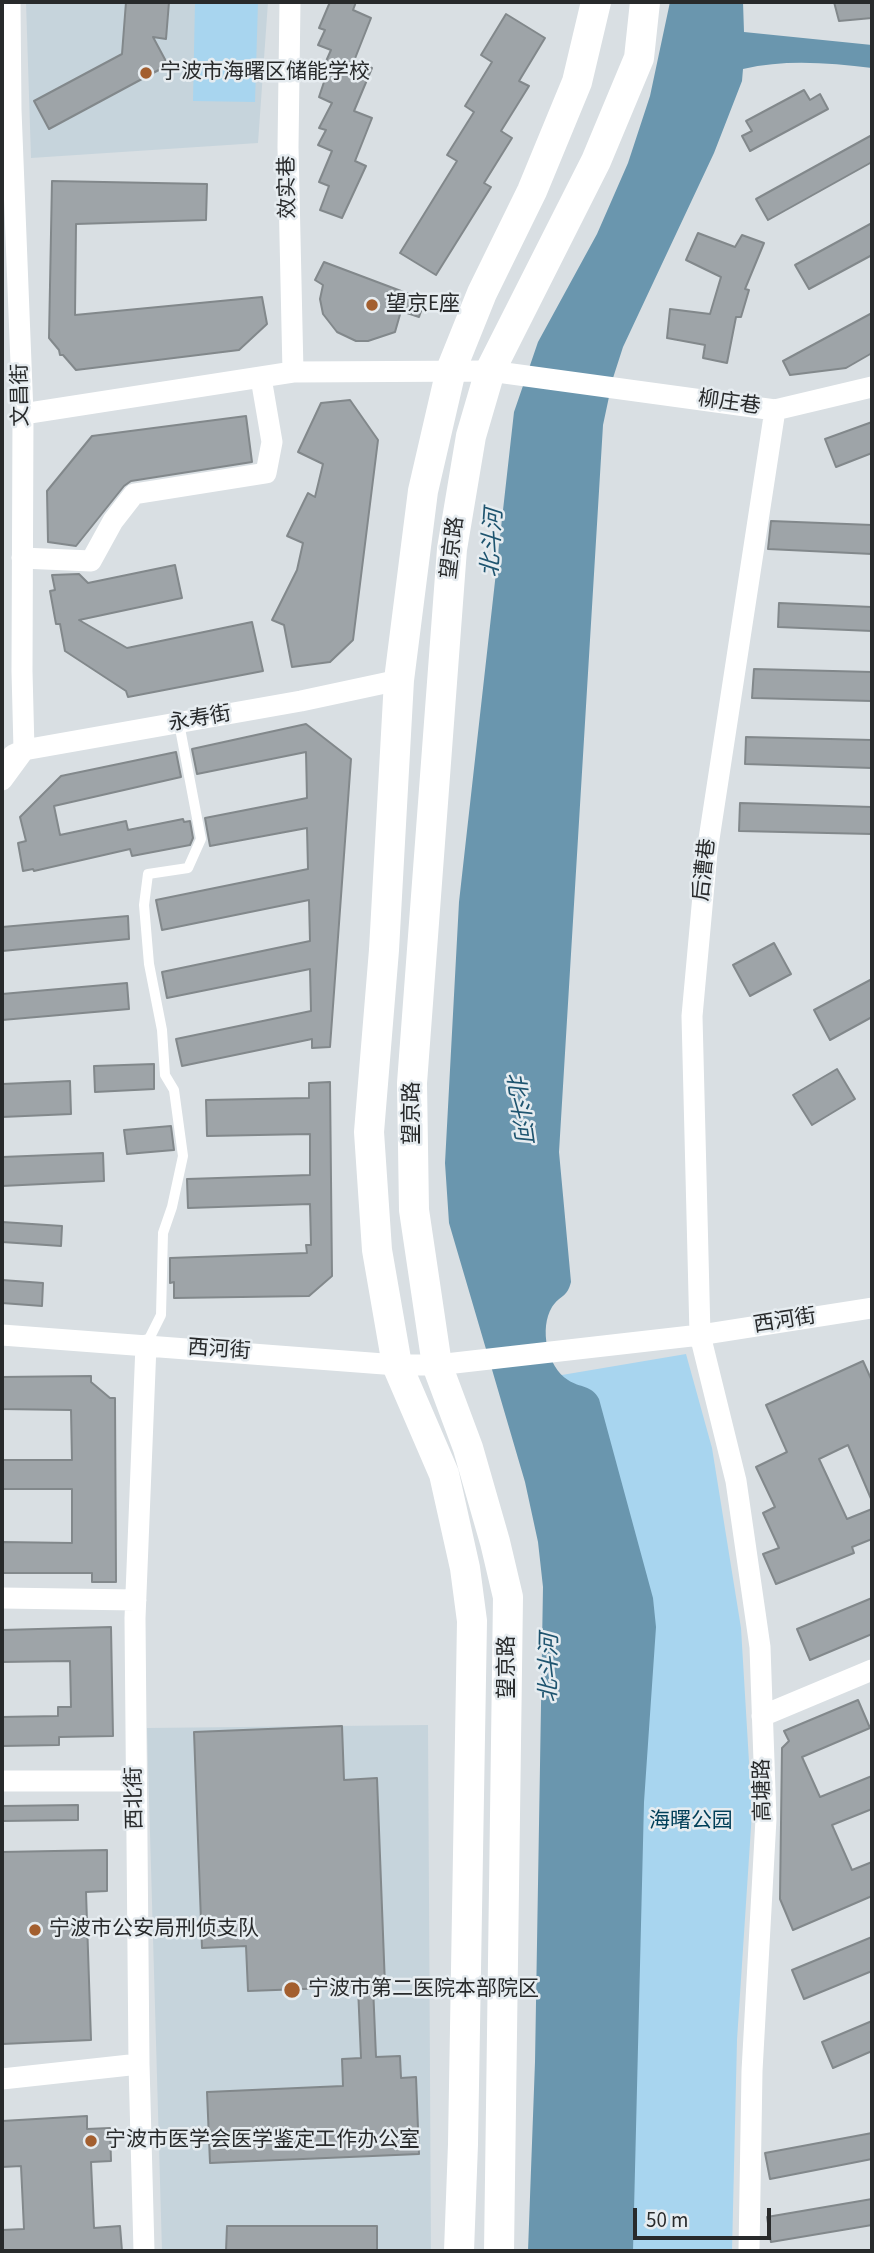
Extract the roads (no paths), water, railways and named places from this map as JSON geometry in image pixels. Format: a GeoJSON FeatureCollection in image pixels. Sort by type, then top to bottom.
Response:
{"type":"FeatureCollection","features":[{"type":"Feature","properties":{"kind":"main road","name":"望京路"},"geometry":{"type":"LineString","coordinates":[[459,2251],[472,1621],[465,1568],[444,1474],[397,1364],[377,1250],[369,1132],[384,950],[398,680],[423,491],[451,370],[482,293],[532,191],[577,82],[596,2]]}},
{"type":"Feature","properties":{"kind":"main road","name":"望京路"},"geometry":{"type":"LineString","coordinates":[[499,2251],[508,1597],[468,1448],[437,1365],[414,1210],[412,1083],[452,549],[471,436],[490,372],[596,161],[639,58],[645,2]]}},
{"type":"Feature","properties":{"kind":"street","name":"文昌街"},"geometry":{"type":"LineString","coordinates":[[10,2],[6,110],[11,337],[23,414],[12,480],[22,558],[12,671],[24,750]]}},
{"type":"Feature","properties":{"kind":"street","name":"效实巷"},"geometry":{"type":"LineString","coordinates":[[290,2],[288,147],[293,372]]}},
{"type":"Feature","properties":{"kind":"street","name":"柳庄巷"},"geometry":{"type":"LineString","coordinates":[[23,414],[293,372],[490,372],[775,410],[872,387]]}},
{"type":"Feature","properties":{"kind":"street"},"geometry":{"type":"LineString","coordinates":[[22,558],[91,561],[113,521],[134,494],[266,473],[272,442],[261,378]]}},
{"type":"Feature","properties":{"kind":"street","name":"后漕巷"},"geometry":{"type":"LineString","coordinates":[[700,1335],[692,1016],[707,852],[775,410]]}},
{"type":"Feature","properties":{"kind":"street","name":"永寿街"},"geometry":{"type":"LineString","coordinates":[[2,761],[24,750],[301,701],[398,680]]}},
{"type":"Feature","properties":{"kind":"street"},"geometry":{"type":"LineString","coordinates":[[2,780],[24,750]]}},
{"type":"Feature","properties":{"kind":"street","name":"西河街"},"geometry":{"type":"LineString","coordinates":[[2,1335],[437,1365],[700,1335],[872,1308]]}},
{"type":"Feature","properties":{"kind":"street","name":"高塘路"},"geometry":{"type":"LineString","coordinates":[[700,1335],[736,1481],[760,1647],[766,1819],[752,2071],[749,2251]]}},
{"type":"Feature","properties":{"kind":"street","name":"西北街"},"geometry":{"type":"LineString","coordinates":[[144,2251],[139,2064],[136,1600],[146,1345]]}},
{"type":"Feature","properties":{"kind":"street"},"geometry":{"type":"LineString","coordinates":[[2,1598],[136,1600]]}},
{"type":"Feature","properties":{"kind":"street"},"geometry":{"type":"LineString","coordinates":[[762,1716],[872,1670]]}},
{"type":"Feature","properties":{"kind":"street"},"geometry":{"type":"LineString","coordinates":[[2,1782],[136,1781]]}},
{"type":"Feature","properties":{"kind":"street"},"geometry":{"type":"LineString","coordinates":[[2,2079],[139,2064]]}},
{"type":"Feature","properties":{"kind":"lane"},"geometry":{"type":"LineString","coordinates":[[146,1345],[161,1315],[163,1233],[172,1207],[183,1156],[174,1090],[166,1075],[162,1030],[149,964],[144,905],[148,874],[188,868],[201,839],[179,723]]}},
{"type":"Feature","properties":{"kind":"water","name":"北斗河"},"geometry":{"type":"Polygon","coordinates":[[[670,2],[743,2],[744,32],[872,45],[872,68],[791,63],[743,69],[742,81],[714,153],[623,347],[603,425],[559,1152],[571,1282],[565,1294],[552,1307],[546,1325],[546,1336],[550,1357],[561,1374],[572,1383],[593,1391],[599,1399],[653,1598],[656,1627],[644,1802],[633,2251],[528,2251],[535,2062],[543,1587],[538,1542],[525,1482],[449,1223],[445,1163],[459,902],[514,412],[538,342],[597,234],[628,163],[650,96],[670,2]]]}},
{"type":"Feature","properties":{"kind":"place","name":"宁波市海曙区储能学校"},"geometry":{"type":"Point","coordinates":[146,73]}},
{"type":"Feature","properties":{"kind":"place","name":"望京E座"},"geometry":{"type":"Point","coordinates":[372,305]}},
{"type":"Feature","properties":{"kind":"place","name":"宁波市公安局刑侦支队"},"geometry":{"type":"Point","coordinates":[35,1930]}},
{"type":"Feature","properties":{"kind":"place","name":"宁波市第二医院本部院区"},"geometry":{"type":"Point","coordinates":[292,1990]}},
{"type":"Feature","properties":{"kind":"place","name":"宁波市医学会医学鉴定工作办公室"},"geometry":{"type":"Point","coordinates":[91,2141]}},
{"type":"Feature","properties":{"kind":"park label","name":"海曙公园"},"geometry":{"type":"Point","coordinates":[691,1822]}}]}
